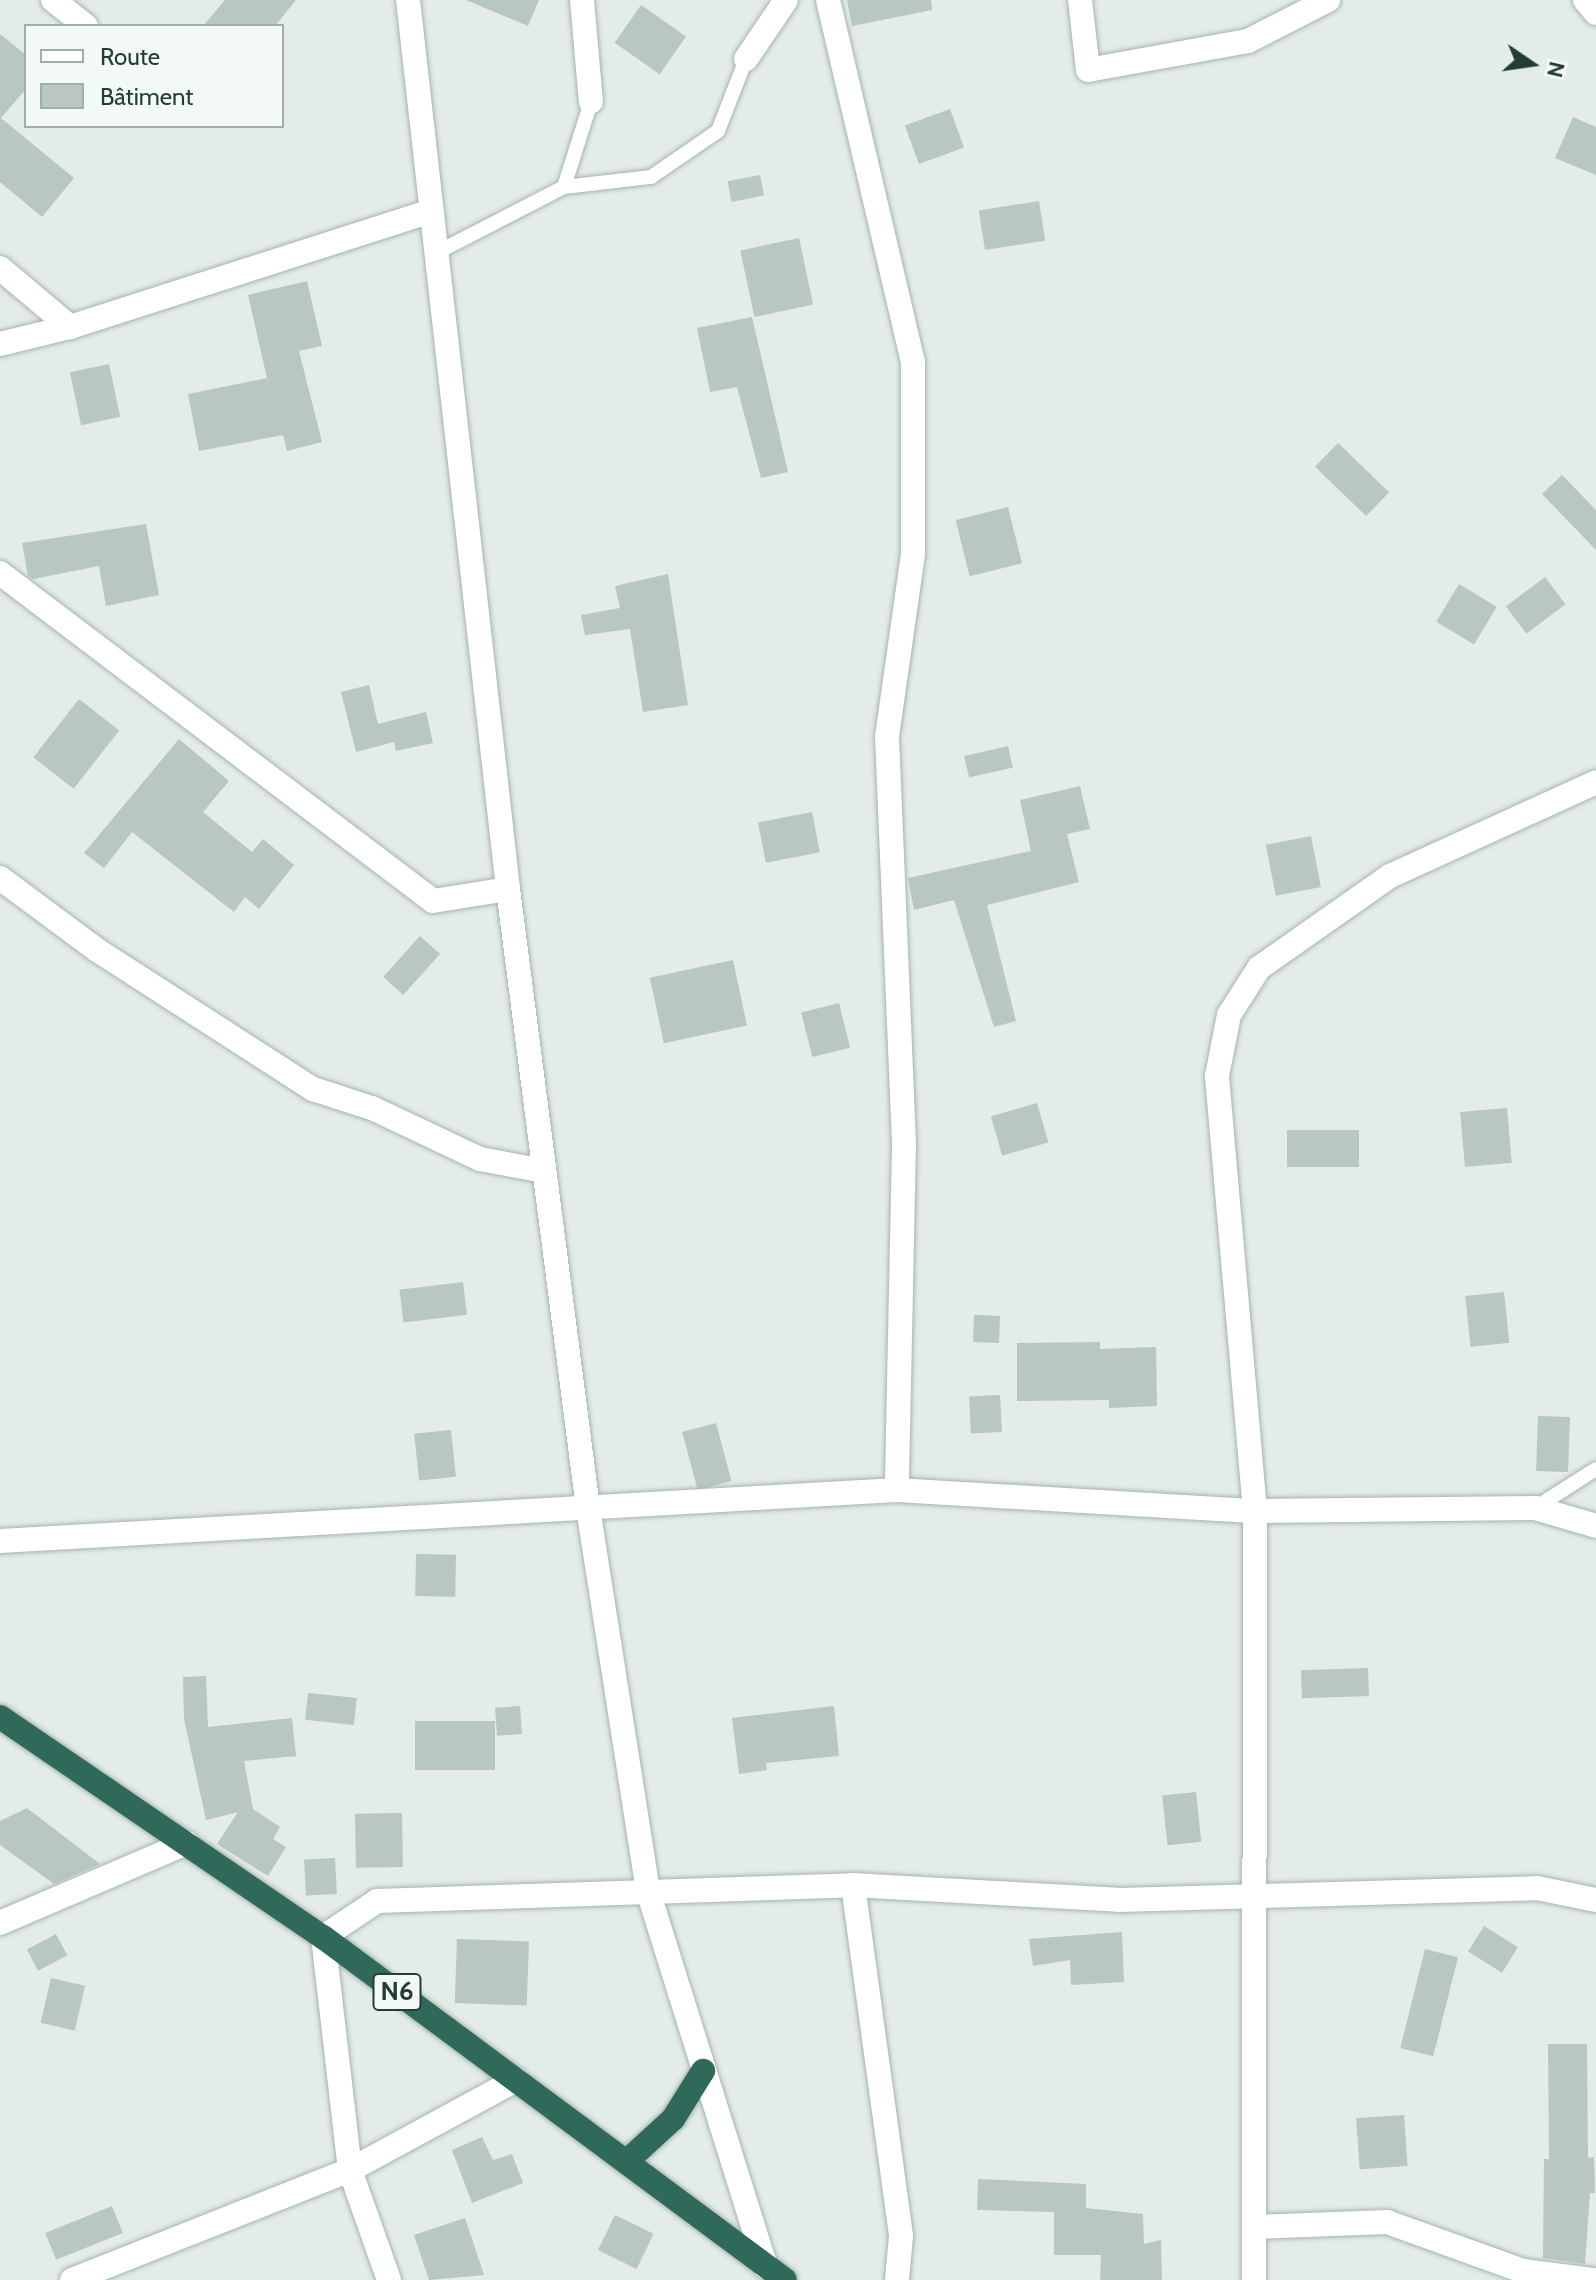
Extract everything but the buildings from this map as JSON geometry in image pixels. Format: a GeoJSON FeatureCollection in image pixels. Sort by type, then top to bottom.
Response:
{"type":"FeatureCollection","features":[{"type":"Feature","properties":{"kind":"highway","name":"N6"},"geometry":{"type":"LineString","coordinates":[[0,1717],[323,1937],[776,2274]]}},
{"type":"Feature","properties":{"kind":"highway"},"geometry":{"type":"LineString","coordinates":[[626,2162],[673,2119],[703,2071]]}},
{"type":"Feature","properties":{"kind":"street"},"geometry":{"type":"LineString","coordinates":[[53,0],[83,24]]}},
{"type":"Feature","properties":{"kind":"street"},"geometry":{"type":"LineString","coordinates":[[408,0],[508,889],[588,1508],[648,1891],[703,2071],[776,2274]]}},
{"type":"Feature","properties":{"kind":"street"},"geometry":{"type":"LineString","coordinates":[[582,0],[591,102]]}},
{"type":"Feature","properties":{"kind":"street"},"geometry":{"type":"LineString","coordinates":[[746,59],[786,0]]}},
{"type":"Feature","properties":{"kind":"street"},"geometry":{"type":"LineString","coordinates":[[828,0],[913,362],[913,554],[887,737],[904,1145],[897,1490]]}},
{"type":"Feature","properties":{"kind":"street"},"geometry":{"type":"LineString","coordinates":[[1080,0],[1088,70],[1248,41],[1328,0]]}},
{"type":"Feature","properties":{"kind":"street"},"geometry":{"type":"LineString","coordinates":[[1585,0],[1596,13]]}},
{"type":"Feature","properties":{"kind":"street"},"geometry":{"type":"LineString","coordinates":[[0,344],[70,327],[431,211]]}},
{"type":"Feature","properties":{"kind":"street"},"geometry":{"type":"LineString","coordinates":[[0,268],[70,327]]}},
{"type":"Feature","properties":{"kind":"street"},"geometry":{"type":"LineString","coordinates":[[0,573],[433,901],[508,889]]}},
{"type":"Feature","properties":{"kind":"street"},"geometry":{"type":"LineString","coordinates":[[1254,2280],[1258,1894],[1255,1511],[1217,1076],[1229,1015],[1259,968],[1390,876],[1596,782]]}},
{"type":"Feature","properties":{"kind":"street"},"geometry":{"type":"LineString","coordinates":[[0,878],[97,950],[313,1089],[372,1108],[480,1159],[544,1171]]}},
{"type":"Feature","properties":{"kind":"street"},"geometry":{"type":"LineString","coordinates":[[0,1541],[897,1490],[1255,1511],[1535,1508],[1596,1526]]}},
{"type":"Feature","properties":{"kind":"street"},"geometry":{"type":"LineString","coordinates":[[0,1923],[187,1843]]}},
{"type":"Feature","properties":{"kind":"street"},"geometry":{"type":"LineString","coordinates":[[853,1885],[901,2236],[897,2280]]}},
{"type":"Feature","properties":{"kind":"street"},"geometry":{"type":"LineString","coordinates":[[389,2280],[350,2170],[323,1937],[377,1901],[853,1885],[1119,1900],[1537,1888],[1596,1900]]}},
{"type":"Feature","properties":{"kind":"street"},"geometry":{"type":"LineString","coordinates":[[72,2280],[350,2170],[516,2080]]}},
{"type":"Feature","properties":{"kind":"street"},"geometry":{"type":"LineString","coordinates":[[1254,2227],[1387,2222],[1523,2271],[1592,2280]]}},
{"type":"Feature","properties":{"kind":"lane"},"geometry":{"type":"LineString","coordinates":[[436,253],[564,187],[651,177],[718,131],[746,59]]}},
{"type":"Feature","properties":{"kind":"lane"},"geometry":{"type":"LineString","coordinates":[[564,187],[591,102]]}},
{"type":"Feature","properties":{"kind":"lane"},"geometry":{"type":"LineString","coordinates":[[1535,1508],[1596,1469]]}}]}
